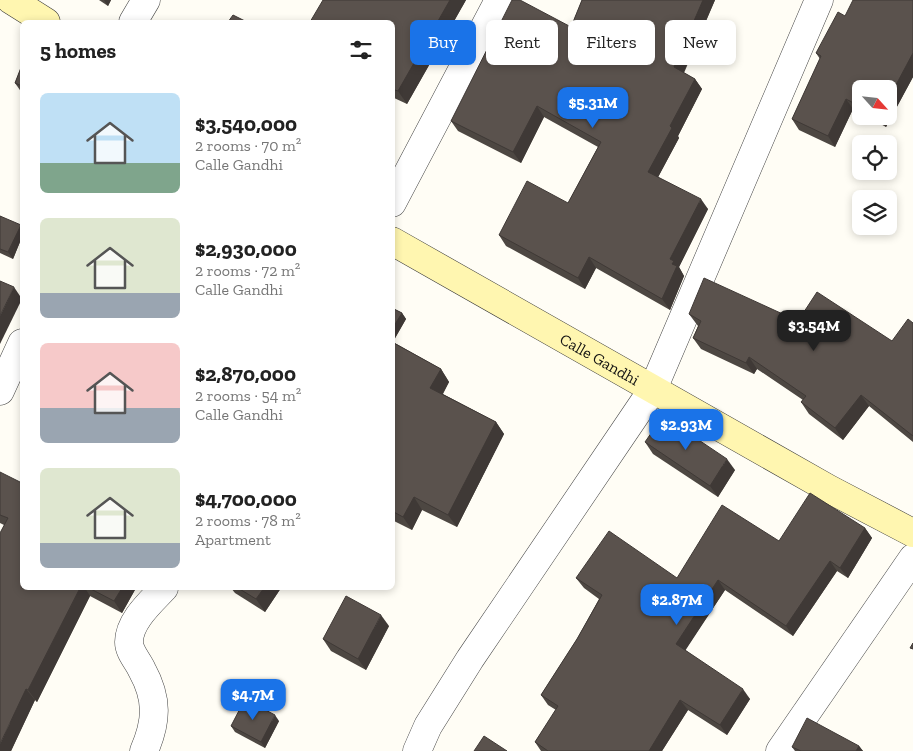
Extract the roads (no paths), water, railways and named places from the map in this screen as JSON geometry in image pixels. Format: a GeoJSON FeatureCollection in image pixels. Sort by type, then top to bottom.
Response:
{"type":"FeatureCollection","features":[{"type":"Feature","properties":{"kind":"main road"},"geometry":{"type":"LineString","coordinates":[[11,0],[43,20]]}},
{"type":"Feature","properties":{"kind":"main road","name":"Calle Gandhi"},"geometry":{"type":"LineString","coordinates":[[395,243],[829,489],[913,533]]}},
{"type":"Feature","properties":{"kind":"street"},"geometry":{"type":"LineString","coordinates":[[134,20],[146,0]]}},
{"type":"Feature","properties":{"kind":"street"},"geometry":{"type":"LineString","coordinates":[[395,197],[499,0]]}},
{"type":"Feature","properties":{"kind":"street"},"geometry":{"type":"LineString","coordinates":[[417,751],[428,726],[470,659],[653,389],[819,0]]}},
{"type":"Feature","properties":{"kind":"street"},"geometry":{"type":"LineString","coordinates":[[0,391],[20,347]]}},
{"type":"Feature","properties":{"kind":"street"},"geometry":{"type":"LineString","coordinates":[[780,751],[913,558]]}},
{"type":"Feature","properties":{"kind":"street"},"geometry":{"type":"LineString","coordinates":[[144,751],[155,714],[153,697],[148,681],[129,643],[136,622],[146,606],[162,590]]}}]}
